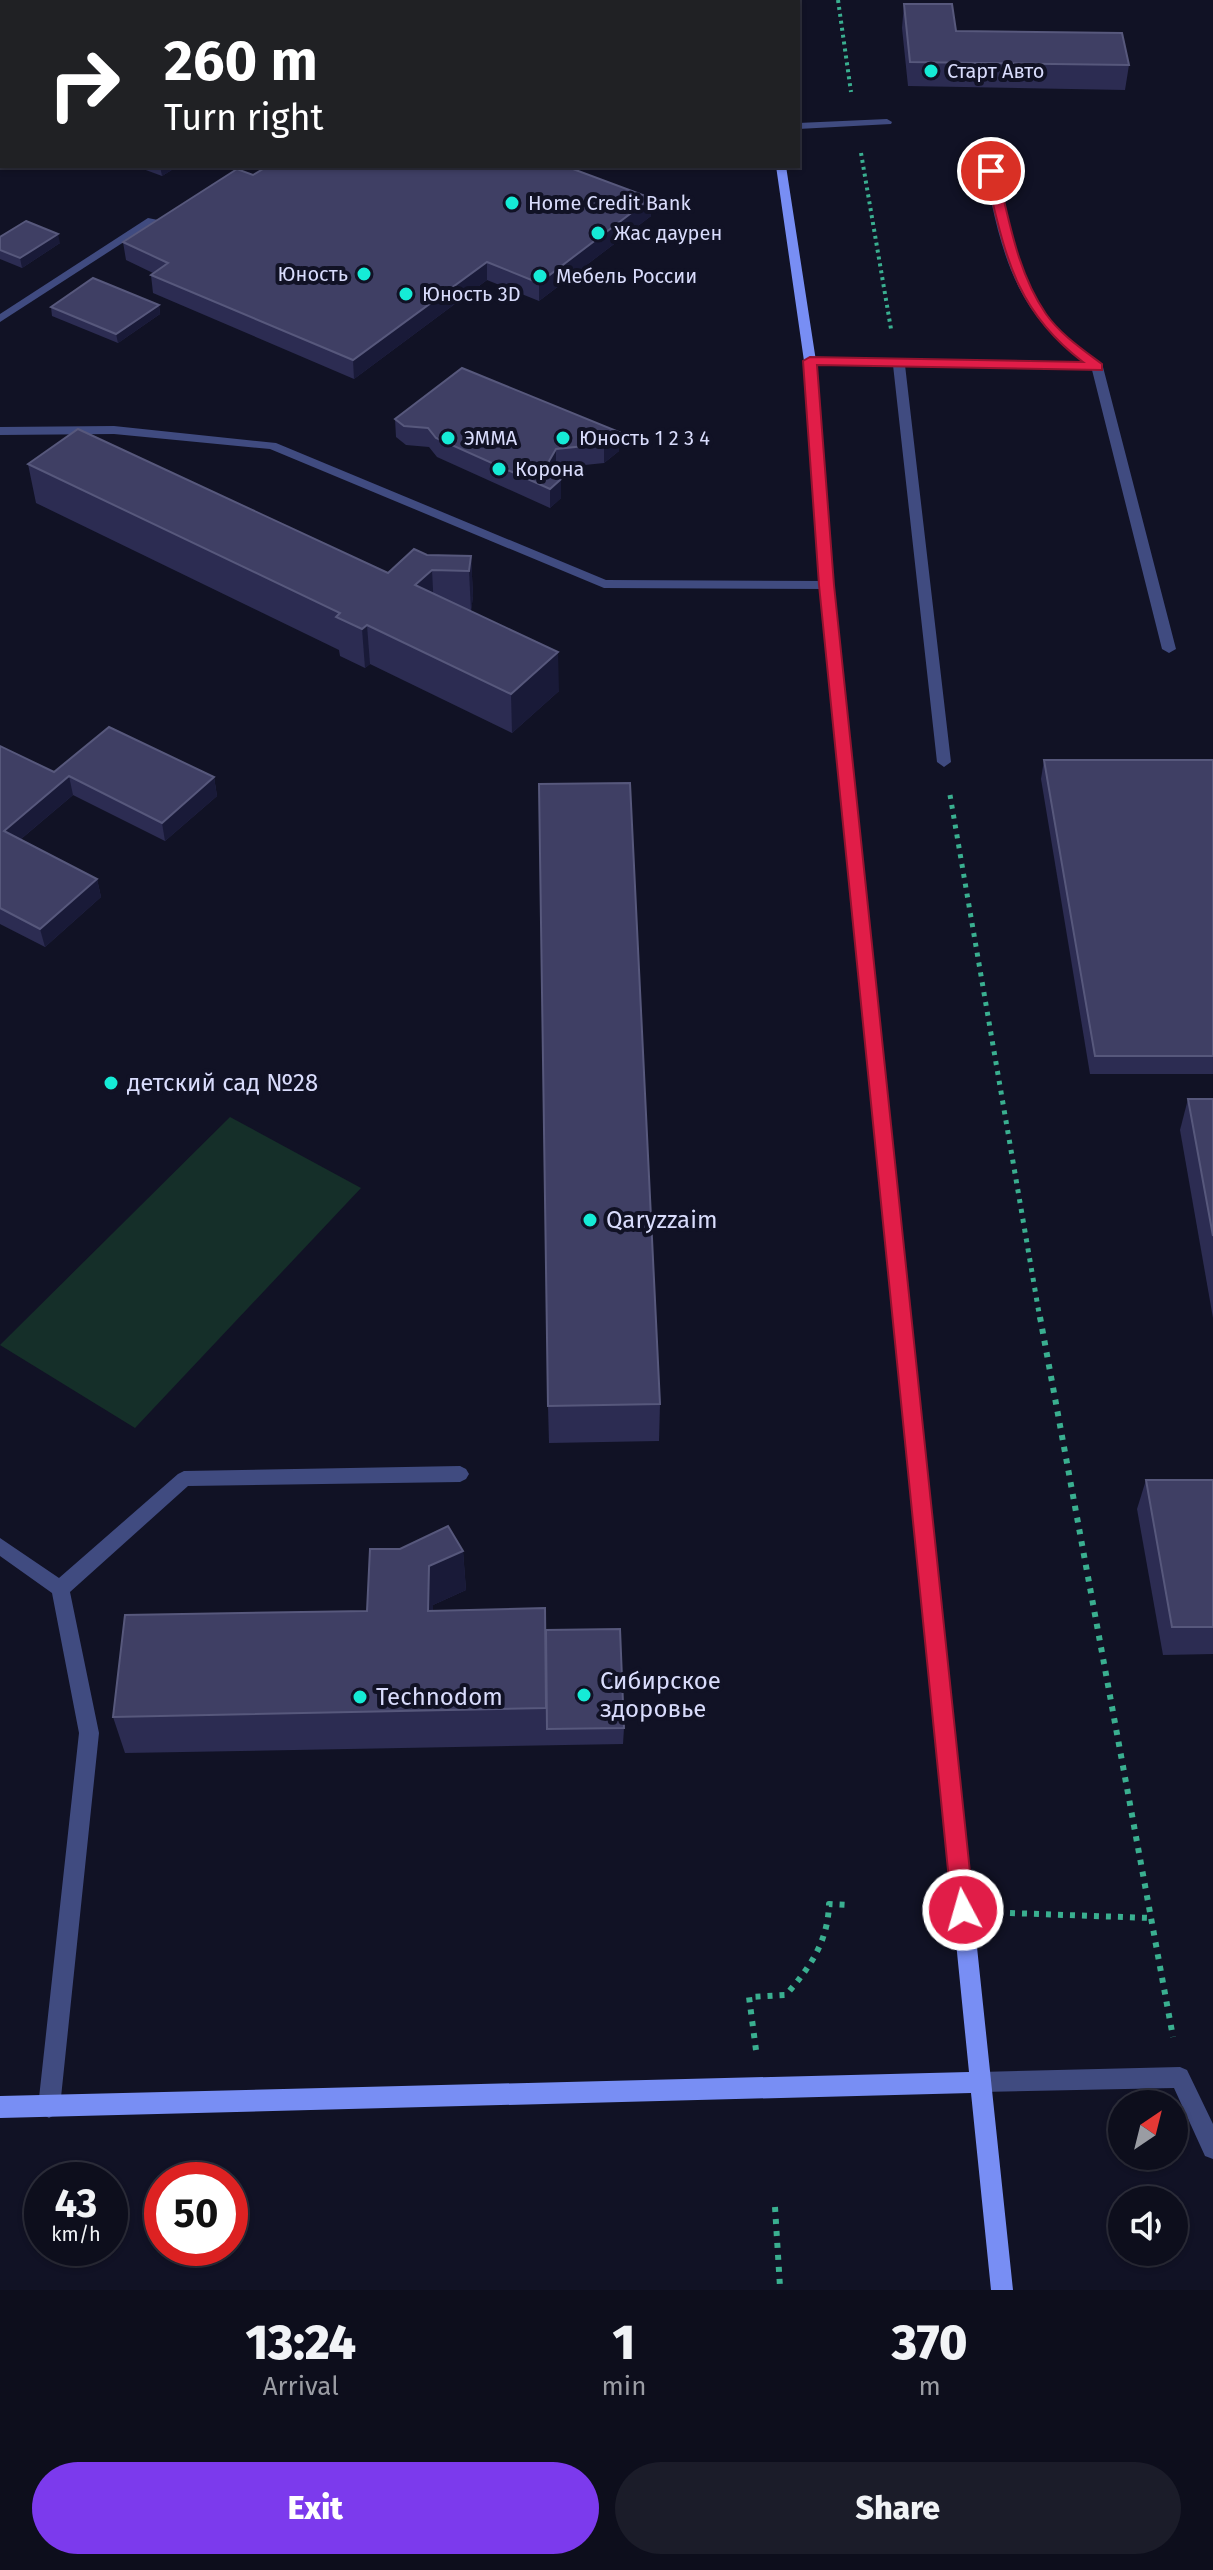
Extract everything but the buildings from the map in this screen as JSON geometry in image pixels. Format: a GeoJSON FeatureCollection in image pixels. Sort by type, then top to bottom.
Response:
{"type":"FeatureCollection","features":[{"type":"Feature","properties":{"kind":"main road"},"geometry":{"type":"LineString","coordinates":[[781,168],[810,361],[827,585],[1002,2290]]}},
{"type":"Feature","properties":{"kind":"main road"},"geometry":{"type":"LineString","coordinates":[[0,2107],[980,2082]]}},
{"type":"Feature","properties":{"kind":"street"},"geometry":{"type":"LineString","coordinates":[[800,126],[887,122]]}},
{"type":"Feature","properties":{"kind":"street"},"geometry":{"type":"LineString","coordinates":[[983,141],[1013,260],[1040,316],[1064,341],[1097,367],[1169,649]]}},
{"type":"Feature","properties":{"kind":"street"},"geometry":{"type":"LineString","coordinates":[[0,319],[152,220]]}},
{"type":"Feature","properties":{"kind":"street"},"geometry":{"type":"LineString","coordinates":[[810,361],[1097,367]]}},
{"type":"Feature","properties":{"kind":"street"},"geometry":{"type":"LineString","coordinates":[[899,361],[944,762]]}},
{"type":"Feature","properties":{"kind":"street"},"geometry":{"type":"LineString","coordinates":[[0,431],[114,430],[272,446],[604,584],[827,585]]}},
{"type":"Feature","properties":{"kind":"street"},"geometry":{"type":"LineString","coordinates":[[60,1589],[184,1479],[460,1474]]}},
{"type":"Feature","properties":{"kind":"street"},"geometry":{"type":"LineString","coordinates":[[0,1546],[60,1589],[89,1733],[49,2107]]}},
{"type":"Feature","properties":{"kind":"street"},"geometry":{"type":"LineString","coordinates":[[980,2082],[1180,2077],[1213,2148]]}},
{"type":"Feature","properties":{"kind":"path"},"geometry":{"type":"LineString","coordinates":[[838,0],[886,309],[899,361]]}},
{"type":"Feature","properties":{"kind":"path"},"geometry":{"type":"LineString","coordinates":[[944,762],[1055,1406],[1180,2077]]}},
{"type":"Feature","properties":{"kind":"path"},"geometry":{"type":"LineString","coordinates":[[757,2055],[749,1997],[786,1995],[814,1964],[830,1927],[829,1904],[847,1905]]}},
{"type":"Feature","properties":{"kind":"path"},"geometry":{"type":"LineString","coordinates":[[1010,1913],[1151,1918]]}},
{"type":"Feature","properties":{"kind":"path"},"geometry":{"type":"LineString","coordinates":[[775,2207],[780,2287]]}},
{"type":"Feature","properties":{"kind":"green space"},"geometry":{"type":"Polygon","coordinates":[[[230,1117],[361,1188],[135,1428],[0,1345],[230,1117]]]}},
{"type":"Feature","properties":{"kind":"place","name":"Старт Авто"},"geometry":{"type":"Point","coordinates":[931,71]}},
{"type":"Feature","properties":{"kind":"place","name":"Home Credit Bank"},"geometry":{"type":"Point","coordinates":[512,203]}},
{"type":"Feature","properties":{"kind":"place","name":"Жас даурен"},"geometry":{"type":"Point","coordinates":[598,233]}},
{"type":"Feature","properties":{"kind":"place","name":"Юность"},"geometry":{"type":"Point","coordinates":[364,274]}},
{"type":"Feature","properties":{"kind":"place","name":"Мебель России"},"geometry":{"type":"Point","coordinates":[540,276]}},
{"type":"Feature","properties":{"kind":"place","name":"Юность 3D"},"geometry":{"type":"Point","coordinates":[406,294]}},
{"type":"Feature","properties":{"kind":"place","name":"ЭММА"},"geometry":{"type":"Point","coordinates":[448,438]}},
{"type":"Feature","properties":{"kind":"place","name":"Юность 1 2 3 4"},"geometry":{"type":"Point","coordinates":[563,438]}},
{"type":"Feature","properties":{"kind":"place","name":"Корона"},"geometry":{"type":"Point","coordinates":[499,469]}},
{"type":"Feature","properties":{"kind":"place","name":"детский сад №28"},"geometry":{"type":"Point","coordinates":[111,1083]}},
{"type":"Feature","properties":{"kind":"place","name":"Qaryzzaim"},"geometry":{"type":"Point","coordinates":[590,1220]}},
{"type":"Feature","properties":{"kind":"place","name":"Сибирское здоровье"},"geometry":{"type":"Point","coordinates":[584,1695]}},
{"type":"Feature","properties":{"kind":"place","name":"Technodom"},"geometry":{"type":"Point","coordinates":[360,1697]}},
{"type":"Feature","properties":{"kind":"route"},"geometry":{"type":"LineString","coordinates":[[963,1910],[827,585],[810,361],[1097,367],[1064,341],[1040,316],[1013,260],[991,171]]}}]}
